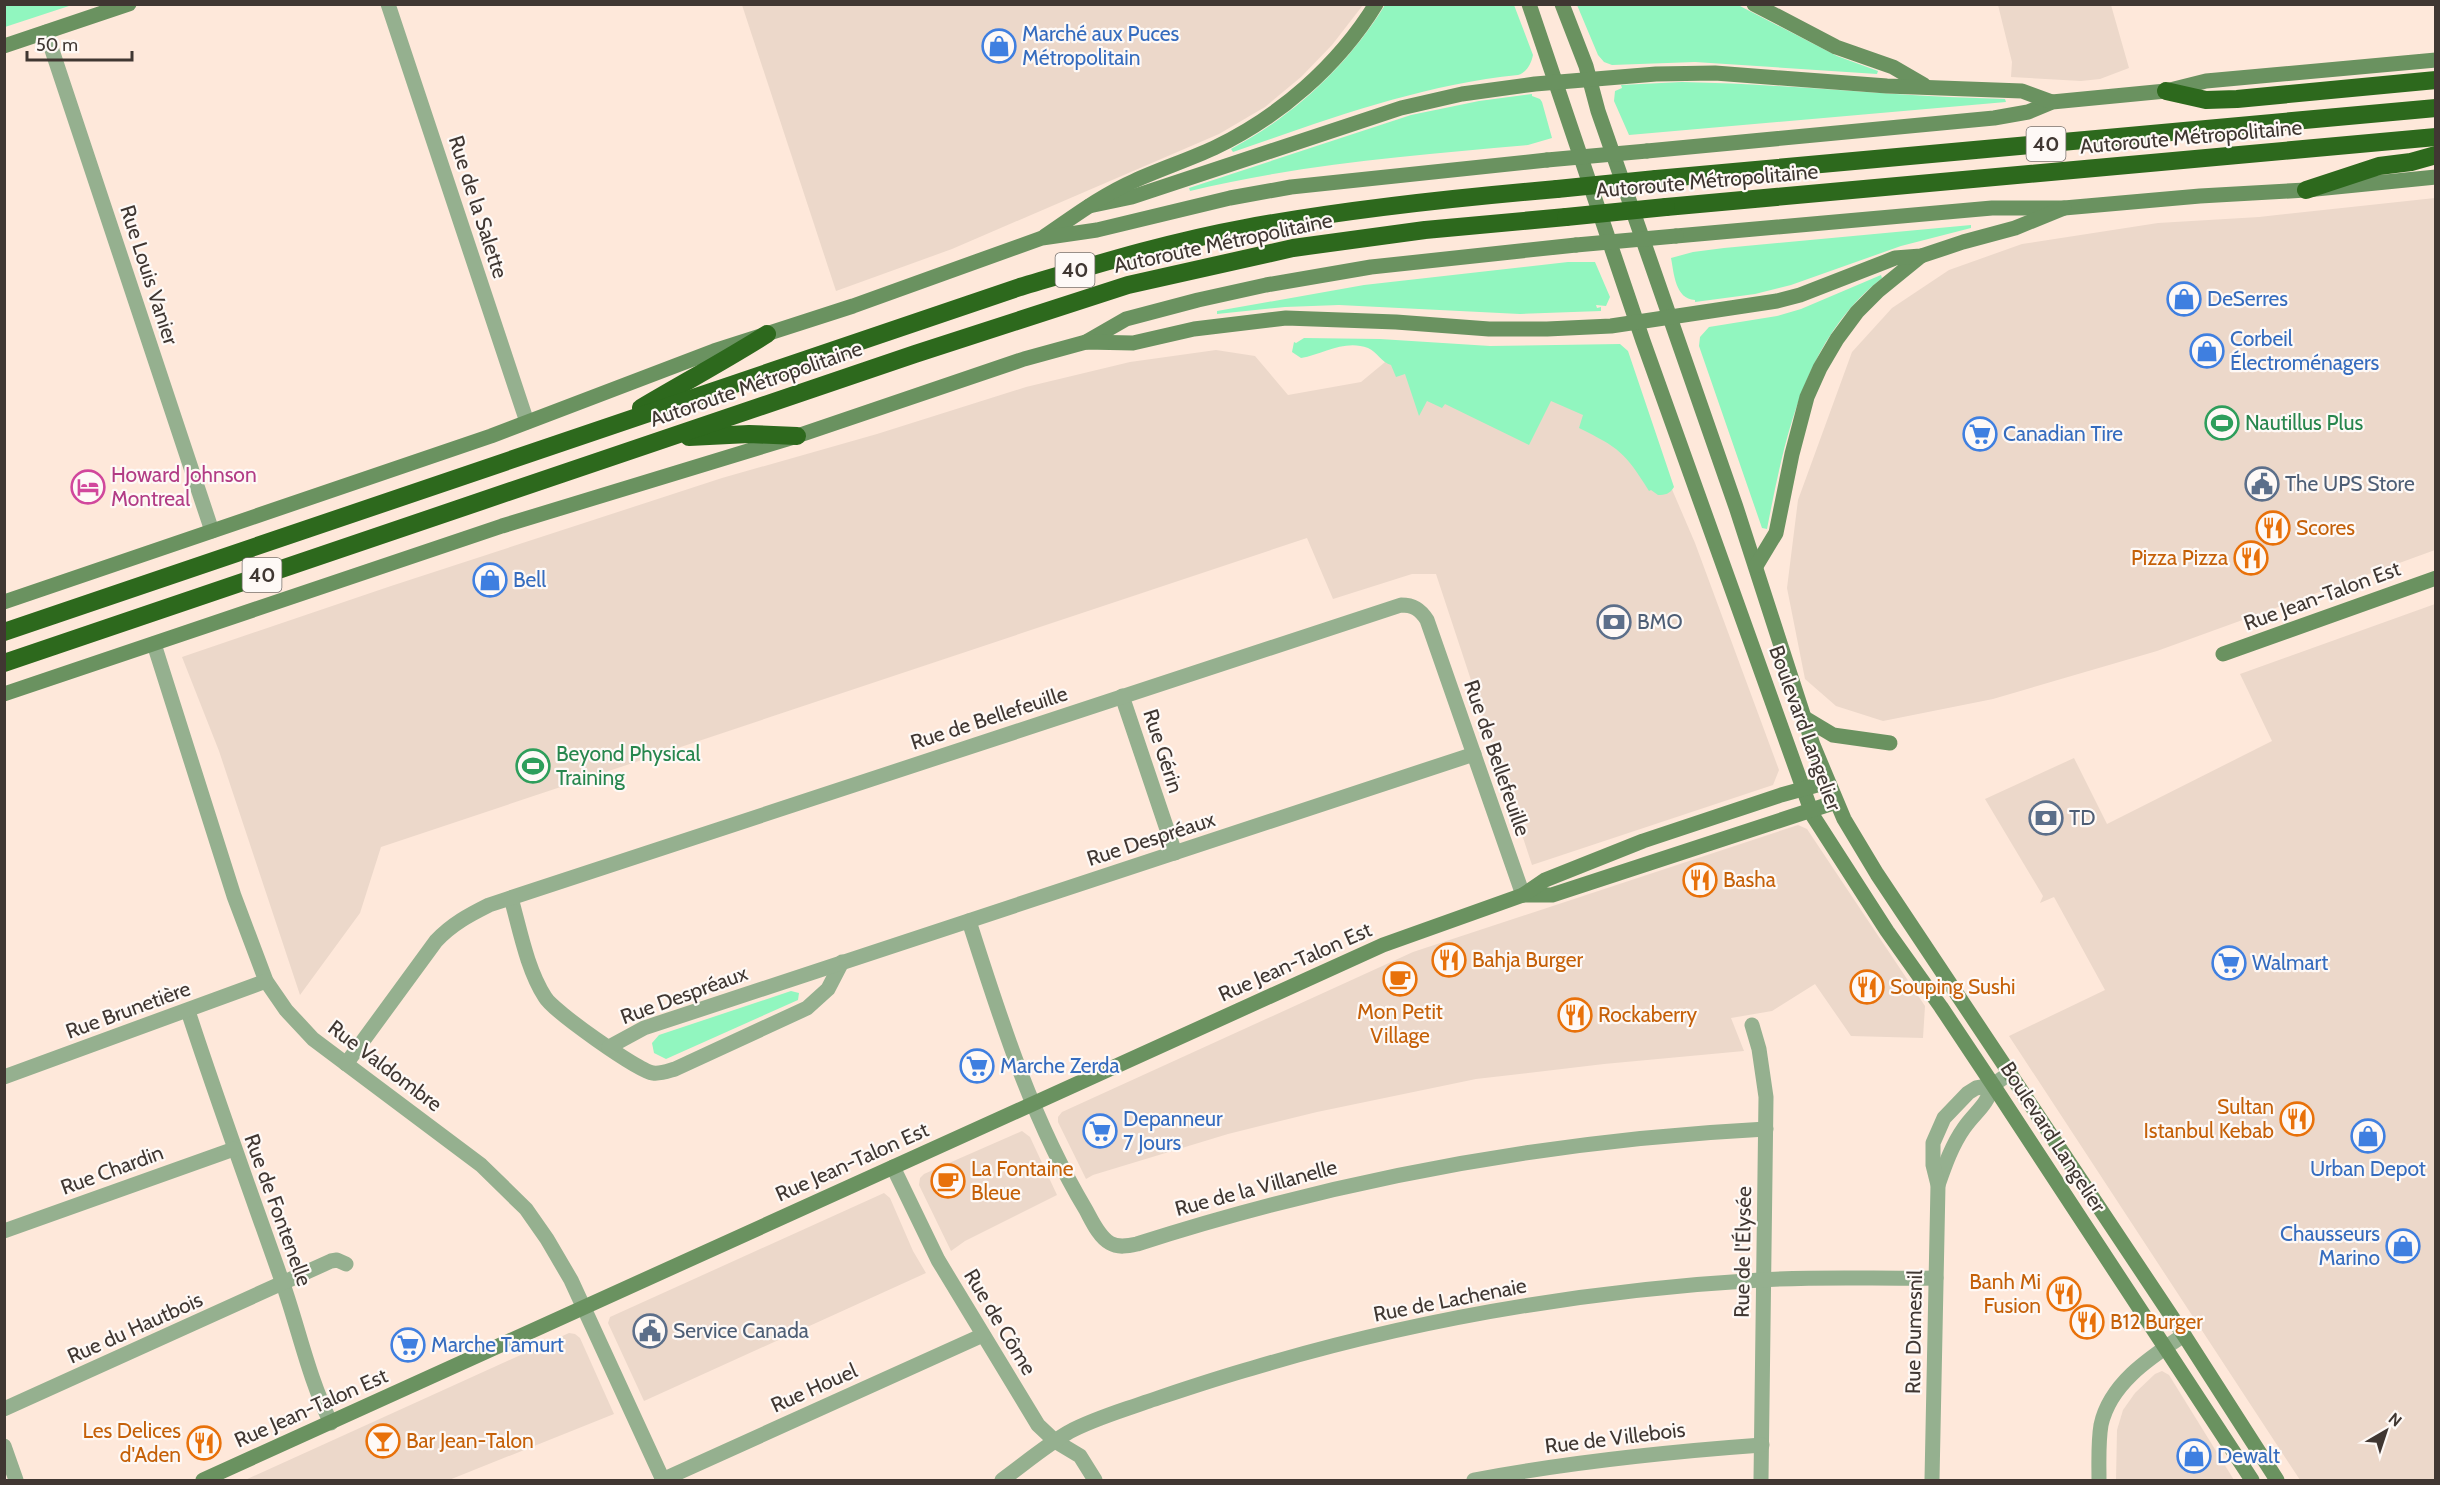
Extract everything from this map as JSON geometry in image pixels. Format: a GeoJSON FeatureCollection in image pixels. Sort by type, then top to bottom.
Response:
{"type":"FeatureCollection","features":[{"type":"Feature","properties":{"kind":"highway"},"geometry":{"type":"LineString","coordinates":[[2166,92],[2206,100],[2436,80]]}},
{"type":"Feature","properties":{"kind":"highway","name":"Autoroute Métropolitaine"},"geometry":{"type":"LineString","coordinates":[[4,632],[1020,287],[1115,258],[1243,228],[1393,204],[2436,108]]}},
{"type":"Feature","properties":{"kind":"highway","name":"Autoroute Métropolitaine"},"geometry":{"type":"LineString","coordinates":[[4,663],[1024,317],[1128,285],[1293,248],[1425,230],[2436,137]]}},
{"type":"Feature","properties":{"kind":"highway"},"geometry":{"type":"LineString","coordinates":[[2306,190],[2379,166],[2411,162],[2436,155]]}},
{"type":"Feature","properties":{"kind":"highway"},"geometry":{"type":"LineString","coordinates":[[612,426],[701,372],[719,365],[767,334]]}},
{"type":"Feature","properties":{"kind":"highway"},"geometry":{"type":"LineString","coordinates":[[666,438],[749,434],[797,436]]}},
{"type":"Feature","properties":{"kind":"main road"},"geometry":{"type":"LineString","coordinates":[[4,46],[129,4]]}},
{"type":"Feature","properties":{"kind":"main road"},"geometry":{"type":"LineString","coordinates":[[1042,238],[1089,206],[1134,180],[1214,148],[1266,119],[1329,64],[1376,4]]}},
{"type":"Feature","properties":{"kind":"main road","name":"Boulevard Langelier"},"geometry":{"type":"LineString","coordinates":[[1529,4],[1637,322],[1811,810],[1821,831],[1993,1084],[2252,1480]]}},
{"type":"Feature","properties":{"kind":"main road","name":"Boulevard Langelier"},"geometry":{"type":"LineString","coordinates":[[1562,4],[1586,66],[1756,566],[1803,717],[1836,801],[1858,845],[2184,1335],[2277,1480]]}},
{"type":"Feature","properties":{"kind":"main road"},"geometry":{"type":"LineString","coordinates":[[1754,4],[1836,47],[1893,67],[1926,87]]}},
{"type":"Feature","properties":{"kind":"main road"},"geometry":{"type":"LineString","coordinates":[[4,602],[527,422],[714,351],[853,306],[1042,238],[1097,230],[1219,201],[1291,187],[1547,160],[1994,118],[2028,112],[2052,102],[2166,92],[2206,81],[2436,60]]}},
{"type":"Feature","properties":{"kind":"main road"},"geometry":{"type":"LineString","coordinates":[[1089,206],[1132,197],[1401,108],[1478,92],[1556,83],[1656,74],[1715,73],[2022,91],[2052,102]]}},
{"type":"Feature","properties":{"kind":"main road"},"geometry":{"type":"LineString","coordinates":[[4,694],[502,526],[797,436],[1024,359],[1086,342],[1126,319],[1266,285],[1371,267],[1576,245],[1992,208],[2064,208],[2200,196],[2306,190],[2436,177]]}},
{"type":"Feature","properties":{"kind":"main road"},"geometry":{"type":"LineString","coordinates":[[1086,342],[1133,343],[1194,329],[1278,318],[1396,322],[1489,329],[1568,328],[1637,322],[1777,301],[1895,258],[1921,256],[2015,228],[2064,208]]}},
{"type":"Feature","properties":{"kind":"main road"},"geometry":{"type":"LineString","coordinates":[[1756,566],[1776,533],[1794,445],[1807,397],[1820,368],[1837,339],[1857,312],[1878,291],[1921,256]]}},
{"type":"Feature","properties":{"kind":"main road","name":"Rue Jean-Talon Est"},"geometry":{"type":"LineString","coordinates":[[2223,654],[2436,578]]}},
{"type":"Feature","properties":{"kind":"main road"},"geometry":{"type":"LineString","coordinates":[[1803,717],[1833,735],[1890,743]]}},
{"type":"Feature","properties":{"kind":"main road","name":"Rue Jean-Talon Est"},"geometry":{"type":"LineString","coordinates":[[203,1480],[1383,945],[1522,895],[1545,880],[1637,843],[1828,782]]}},
{"type":"Feature","properties":{"kind":"main road","name":"Rue Jean-Talon Est"},"geometry":{"type":"LineString","coordinates":[[1522,895],[1552,895],[1836,801]]}},
{"type":"Feature","properties":{"kind":"street","name":"Rue de la Salette"},"geometry":{"type":"LineString","coordinates":[[388,4],[527,422]]}},
{"type":"Feature","properties":{"kind":"street","name":"Rue Louis Vanier"},"geometry":{"type":"LineString","coordinates":[[46,32],[212,531]]}},
{"type":"Feature","properties":{"kind":"street","name":"Rue de Bellefeuille"},"geometry":{"type":"LineString","coordinates":[[346,1064],[442,934],[468,915],[511,898],[1388,608],[1410,605],[1417,608],[1427,620],[1522,895]]}},
{"type":"Feature","properties":{"kind":"street","name":"Rue Valdombre"},"geometry":{"type":"LineString","coordinates":[[154,644],[234,896],[266,981],[299,1025],[346,1064],[481,1165],[514,1195],[547,1239],[583,1307],[663,1480]]}},
{"type":"Feature","properties":{"kind":"street","name":"Rue Gérin"},"geometry":{"type":"LineString","coordinates":[[1122,696],[1174,853]]}},
{"type":"Feature","properties":{"kind":"street","name":"Rue Despréaux"},"geometry":{"type":"LineString","coordinates":[[609,1047],[644,1028],[1474,754]]}},
{"type":"Feature","properties":{"kind":"street","name":"Rue Despréaux"},"geometry":{"type":"LineString","coordinates":[[511,898],[534,974],[547,1001],[630,1062],[653,1073],[664,1073],[675,1069],[807,1008],[828,989],[842,962]]}},
{"type":"Feature","properties":{"kind":"street","name":"Rue de la Villanelle"},"geometry":{"type":"LineString","coordinates":[[969,921],[1022,1081],[1066,1177],[1099,1232],[1111,1244],[1126,1246],[1296,1198],[1420,1170],[1623,1139],[1766,1129]]}},
{"type":"Feature","properties":{"kind":"street","name":"Rue Brunetière"},"geometry":{"type":"LineString","coordinates":[[4,1077],[266,981]]}},
{"type":"Feature","properties":{"kind":"street","name":"Rue de Fontenelle"},"geometry":{"type":"LineString","coordinates":[[188,1011],[321,1401],[331,1423]]}},
{"type":"Feature","properties":{"kind":"street","name":"Rue de l'Élysée"},"geometry":{"type":"LineString","coordinates":[[1752,1025],[1765,1082],[1766,1129],[1761,1480]]}},
{"type":"Feature","properties":{"kind":"street","name":"Rue Dumesnil"},"geometry":{"type":"LineString","coordinates":[[1932,1480],[1938,1185],[1933,1165],[1933,1143],[1944,1118],[1968,1093],[1976,1088],[1993,1084],[2010,1073]]}},
{"type":"Feature","properties":{"kind":"street","name":"Rue Dumesnil"},"geometry":{"type":"LineString","coordinates":[[1938,1185],[1953,1146],[1965,1126],[1988,1101],[1993,1084]]}},
{"type":"Feature","properties":{"kind":"street","name":"Rue Chardin"},"geometry":{"type":"LineString","coordinates":[[4,1231],[234,1149]]}},
{"type":"Feature","properties":{"kind":"street","name":"Rue de Côme"},"geometry":{"type":"LineString","coordinates":[[893,1167],[927,1242],[1038,1425],[1055,1441],[1080,1456],[1095,1480]]}},
{"type":"Feature","properties":{"kind":"street","name":"Rue du Hautbois"},"geometry":{"type":"LineString","coordinates":[[4,1409],[331,1262],[337,1260],[346,1264]]}},
{"type":"Feature","properties":{"kind":"street","name":"Rue de Lachenaie"},"geometry":{"type":"LineString","coordinates":[[1002,1480],[1055,1441],[1099,1419],[1196,1385],[1306,1352],[1371,1336],[1445,1320],[1565,1301],[1763,1280],[1936,1278]]}},
{"type":"Feature","properties":{"kind":"street","name":"Rue Houel"},"geometry":{"type":"LineString","coordinates":[[663,1480],[983,1335]]}},
{"type":"Feature","properties":{"kind":"street"},"geometry":{"type":"LineString","coordinates":[[2099,1480],[2100,1436],[2108,1404],[2126,1380],[2184,1335]]}},
{"type":"Feature","properties":{"kind":"street","name":"Rue de Villebois"},"geometry":{"type":"LineString","coordinates":[[1474,1480],[1566,1464],[1762,1445]]}},
{"type":"Feature","properties":{"kind":"street"},"geometry":{"type":"LineString","coordinates":[[4,1446],[16,1480]]}},
{"type":"Feature","properties":{"kind":"shaded area"},"geometry":{"type":"Polygon","coordinates":[[[742,4],[1363,5],[1332,45],[1301,77],[1265,107],[1219,134],[952,249],[836,291],[742,4]]]}},
{"type":"Feature","properties":{"kind":"shaded area"},"geometry":{"type":"Polygon","coordinates":[[[1998,5],[2111,5],[2129,68],[2100,79],[2081,81],[2011,77],[2012,62],[1998,5]]]}},
{"type":"Feature","properties":{"kind":"shaded area"},"geometry":{"type":"Polygon","coordinates":[[[2435,198],[2435,550],[2157,651],[1993,699],[1883,721],[1836,706],[1805,679],[1787,588],[1798,500],[1852,352],[1892,308],[1949,270],[2022,244],[2158,223],[2259,217],[2435,198]]]}},
{"type":"Feature","properties":{"kind":"shaded area"},"geometry":{"type":"Polygon","coordinates":[[[1216,350],[1255,356],[1288,395],[1361,382],[1396,353],[1620,368],[1695,543],[1779,770],[1773,785],[1532,865],[1436,574],[1412,574],[1333,599],[1307,538],[381,847],[360,913],[300,995],[219,751],[182,657],[722,478],[877,434],[1026,387],[1130,362],[1216,350]]]}},
{"type":"Feature","properties":{"kind":"shaded area"},"geometry":{"type":"Polygon","coordinates":[[[2435,604],[2435,1480],[2300,1480],[2009,1036],[2105,990],[2054,897],[2040,903],[2043,896],[1985,799],[2074,758],[2107,824],[2272,741],[2240,674],[2435,604]]]}},
{"type":"Feature","properties":{"kind":"shaded area"},"geometry":{"type":"Polygon","coordinates":[[[1798,825],[1807,829],[1925,1006],[1923,1038],[1851,1036],[1815,984],[1772,1011],[1731,1018],[1744,1051],[1476,1079],[1317,1112],[1228,1134],[1086,1179],[1058,1122],[1058,1117],[1062,1112],[1413,952],[1798,825]]]}},
{"type":"Feature","properties":{"kind":"shaded area"},"geometry":{"type":"Polygon","coordinates":[[[1022,1131],[1030,1137],[1057,1195],[965,1241],[951,1251],[919,1185],[920,1178],[924,1174],[1022,1131]]]}},
{"type":"Feature","properties":{"kind":"shaded area"},"geometry":{"type":"Polygon","coordinates":[[[884,1193],[890,1198],[913,1251],[926,1273],[644,1401],[608,1323],[610,1317],[884,1193]]]}},
{"type":"Feature","properties":{"kind":"shaded area"},"geometry":{"type":"Polygon","coordinates":[[[569,1333],[580,1338],[614,1414],[449,1480],[245,1480],[569,1333]]]}},
{"type":"Feature","properties":{"kind":"shaded area"},"geometry":{"type":"Polygon","coordinates":[[[2162,1371],[2169,1375],[2234,1480],[2116,1480],[2117,1430],[2123,1410],[2135,1393],[2155,1374],[2162,1371]]]}},
{"type":"Feature","properties":{"kind":"green space"},"geometry":{"type":"Polygon","coordinates":[[[5,4],[72,4],[72,5],[5,27],[5,4]]]}},
{"type":"Feature","properties":{"kind":"green space"},"geometry":{"type":"Polygon","coordinates":[[[1385,5],[1514,5],[1533,55],[1531,62],[1526,70],[1518,75],[1409,95],[1338,116],[1233,152],[1231,149],[1277,121],[1318,87],[1354,48],[1385,5]]]}},
{"type":"Feature","properties":{"kind":"green space"},"geometry":{"type":"Polygon","coordinates":[[[1577,5],[1738,5],[1837,56],[1878,71],[1877,74],[1695,62],[1612,65],[1604,62],[1598,55],[1577,5]]]}},
{"type":"Feature","properties":{"kind":"green space"},"geometry":{"type":"Polygon","coordinates":[[[1682,82],[2005,99],[2006,102],[1629,135],[1614,101],[1615,91],[1622,88],[1621,85],[1682,82]]]}},
{"type":"Feature","properties":{"kind":"green space"},"geometry":{"type":"Polygon","coordinates":[[[1532,94],[1542,102],[1552,138],[1528,145],[1316,167],[1190,191],[1189,188],[1411,115],[1479,101],[1532,94]]]}},
{"type":"Feature","properties":{"kind":"green space"},"geometry":{"type":"Polygon","coordinates":[[[1971,225],[1971,228],[1901,246],[1791,285],[1755,294],[1695,302],[1679,290],[1671,258],[1693,252],[1724,248],[1971,225]]]}},
{"type":"Feature","properties":{"kind":"green space"},"geometry":{"type":"Polygon","coordinates":[[[1568,262],[1595,262],[1610,297],[1606,306],[1596,305],[1597,308],[1601,307],[1601,311],[1520,314],[1339,305],[1285,307],[1217,314],[1217,311],[1364,285],[1568,262]]]}},
{"type":"Feature","properties":{"kind":"green space"},"geometry":{"type":"Polygon","coordinates":[[[1881,275],[1882,278],[1855,303],[1834,330],[1816,360],[1791,425],[1767,529],[1762,528],[1699,346],[1700,337],[1709,327],[1777,316],[1801,309],[1881,275]]]}},
{"type":"Feature","properties":{"kind":"green space"},"geometry":{"type":"Polygon","coordinates":[[[1304,338],[1380,339],[1490,346],[1620,344],[1628,351],[1674,487],[1669,493],[1663,495],[1649,491],[1620,452],[1579,428],[1583,415],[1551,401],[1529,445],[1445,404],[1442,408],[1427,401],[1419,416],[1405,374],[1396,377],[1391,365],[1371,350],[1359,346],[1342,346],[1301,358],[1292,352],[1294,342],[1304,338]]]}},
{"type":"Feature","properties":{"kind":"green space"},"geometry":{"type":"Polygon","coordinates":[[[791,991],[799,993],[798,1000],[666,1059],[654,1053],[652,1043],[659,1035],[791,991]]]}},
{"type":"Feature","properties":{"kind":"place","name":"Marché aux Puces Métropolitain"},"geometry":{"type":"Point","coordinates":[999,46]}},
{"type":"Feature","properties":{"kind":"place","name":"DeSerres"},"geometry":{"type":"Point","coordinates":[2184,299]}},
{"type":"Feature","properties":{"kind":"place","name":"Corbeil Électroménagers"},"geometry":{"type":"Point","coordinates":[2207,351]}},
{"type":"Feature","properties":{"kind":"place","name":"Nautillus Plus"},"geometry":{"type":"Point","coordinates":[2222,423]}},
{"type":"Feature","properties":{"kind":"place","name":"Canadian Tire"},"geometry":{"type":"Point","coordinates":[1980,434]}},
{"type":"Feature","properties":{"kind":"place","name":"The UPS Store"},"geometry":{"type":"Point","coordinates":[2262,484]}},
{"type":"Feature","properties":{"kind":"place","name":"Howard Johnson Montreal"},"geometry":{"type":"Point","coordinates":[88,487]}},
{"type":"Feature","properties":{"kind":"place","name":"Scores"},"geometry":{"type":"Point","coordinates":[2273,528]}},
{"type":"Feature","properties":{"kind":"place","name":"Pizza Pizza"},"geometry":{"type":"Point","coordinates":[2251,558]}},
{"type":"Feature","properties":{"kind":"place","name":"Bell"},"geometry":{"type":"Point","coordinates":[490,580]}},
{"type":"Feature","properties":{"kind":"place","name":"BMO"},"geometry":{"type":"Point","coordinates":[1614,622]}},
{"type":"Feature","properties":{"kind":"place","name":"Beyond Physical Training"},"geometry":{"type":"Point","coordinates":[533,766]}},
{"type":"Feature","properties":{"kind":"place","name":"TD"},"geometry":{"type":"Point","coordinates":[2046,818]}},
{"type":"Feature","properties":{"kind":"place","name":"Basha"},"geometry":{"type":"Point","coordinates":[1700,880]}},
{"type":"Feature","properties":{"kind":"place","name":"Bahja Burger"},"geometry":{"type":"Point","coordinates":[1449,960]}},
{"type":"Feature","properties":{"kind":"place","name":"Walmart"},"geometry":{"type":"Point","coordinates":[2229,963]}},
{"type":"Feature","properties":{"kind":"place","name":"Mon Petit Village"},"geometry":{"type":"Point","coordinates":[1400,979]}},
{"type":"Feature","properties":{"kind":"place","name":"Souping Sushi"},"geometry":{"type":"Point","coordinates":[1867,987]}},
{"type":"Feature","properties":{"kind":"place","name":"Rockaberry"},"geometry":{"type":"Point","coordinates":[1575,1015]}},
{"type":"Feature","properties":{"kind":"place","name":"Marche Zerda"},"geometry":{"type":"Point","coordinates":[977,1066]}},
{"type":"Feature","properties":{"kind":"place","name":"Sultan Istanbul Kebab"},"geometry":{"type":"Point","coordinates":[2297,1119]}},
{"type":"Feature","properties":{"kind":"place","name":"Depanneur 7 Jours"},"geometry":{"type":"Point","coordinates":[1100,1131]}},
{"type":"Feature","properties":{"kind":"place","name":"Urban Depot"},"geometry":{"type":"Point","coordinates":[2368,1136]}},
{"type":"Feature","properties":{"kind":"place","name":"La Fontaine Bleue"},"geometry":{"type":"Point","coordinates":[948,1181]}},
{"type":"Feature","properties":{"kind":"place","name":"Chausseurs Marino"},"geometry":{"type":"Point","coordinates":[2403,1246]}},
{"type":"Feature","properties":{"kind":"place","name":"Banh Mi Fusion"},"geometry":{"type":"Point","coordinates":[2064,1294]}},
{"type":"Feature","properties":{"kind":"place","name":"B12 Burger"},"geometry":{"type":"Point","coordinates":[2087,1322]}},
{"type":"Feature","properties":{"kind":"place","name":"Service Canada"},"geometry":{"type":"Point","coordinates":[650,1331]}},
{"type":"Feature","properties":{"kind":"place","name":"Marche Tamurt"},"geometry":{"type":"Point","coordinates":[408,1345]}},
{"type":"Feature","properties":{"kind":"place","name":"Bar Jean-Talon"},"geometry":{"type":"Point","coordinates":[383,1441]}},
{"type":"Feature","properties":{"kind":"place","name":"Les Delices d'Aden"},"geometry":{"type":"Point","coordinates":[204,1443]}},
{"type":"Feature","properties":{"kind":"place","name":"Dewalt"},"geometry":{"type":"Point","coordinates":[2194,1456]}}]}
